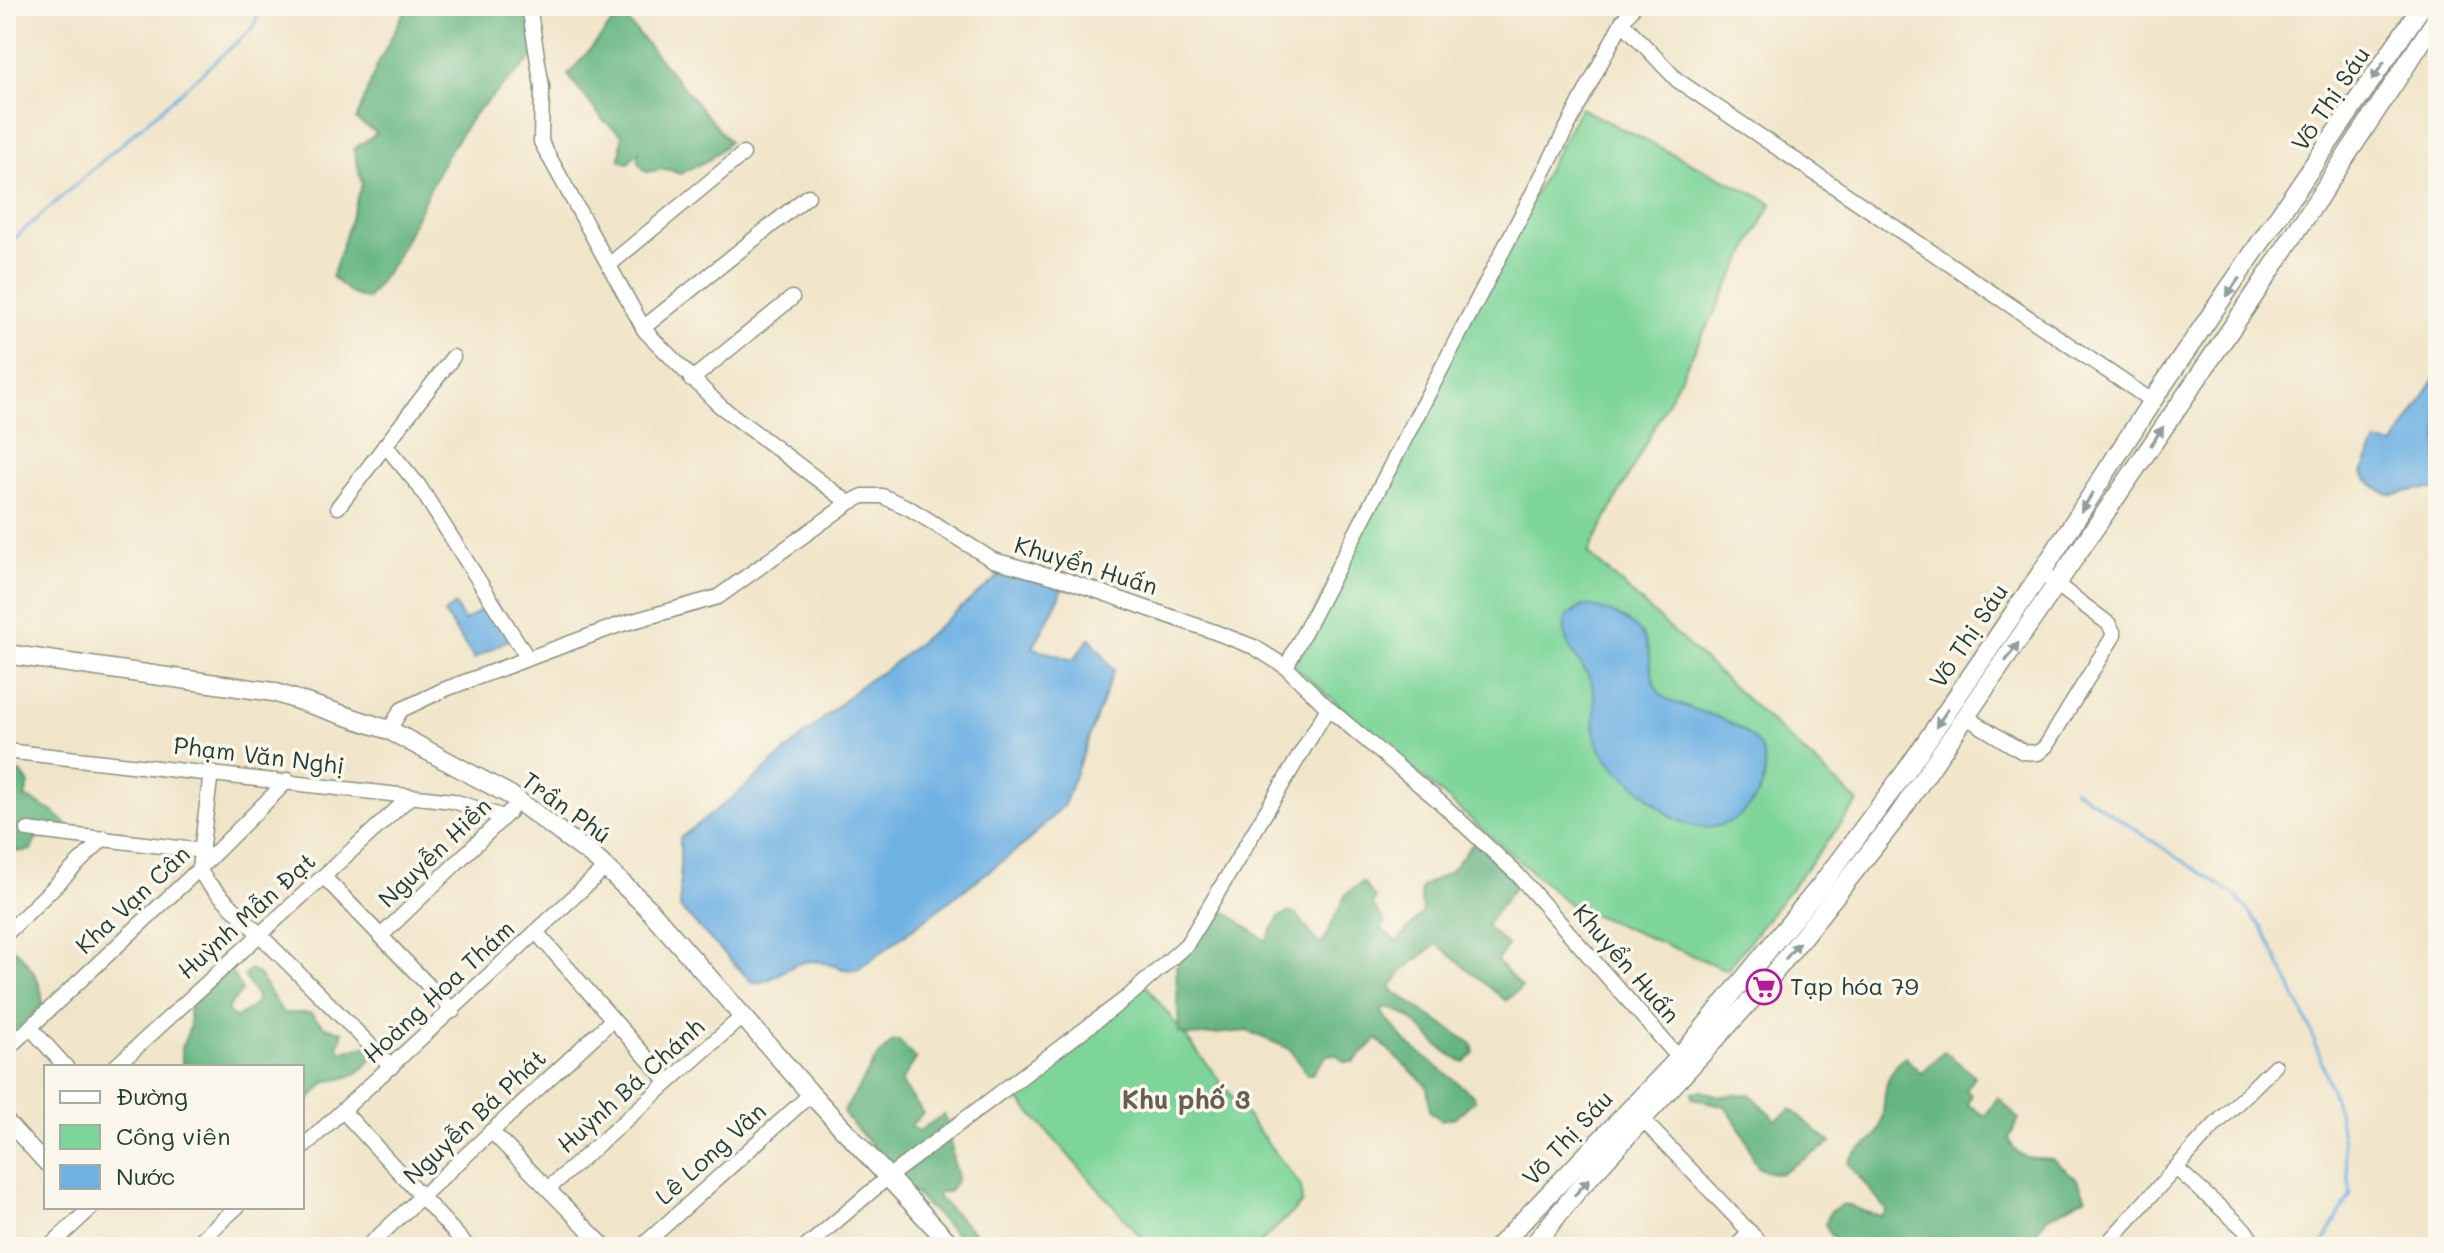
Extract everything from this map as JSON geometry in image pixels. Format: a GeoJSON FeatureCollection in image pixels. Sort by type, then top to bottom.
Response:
{"type":"FeatureCollection","features":[{"type":"Feature","properties":{"kind":"main road","name":"Võ Thị Sáu"},"geometry":{"type":"LineString","coordinates":[[1532,1247],[1577,1191],[1644,1121],[1906,771],[2041,573],[2152,401],[2422,6]]}},
{"type":"Feature","properties":{"kind":"main road","name":"Võ Thị Sáu"},"geometry":{"type":"LineString","coordinates":[[1498,1247],[1685,1063],[1831,904],[1966,717],[2255,294],[2438,17]]}},
{"type":"Feature","properties":{"kind":"main road","name":"Trần Phú"},"geometry":{"type":"LineString","coordinates":[[6,654],[273,692],[389,730],[519,802],[605,868],[646,906],[811,1094],[953,1247]]}},
{"type":"Feature","properties":{"kind":"street"},"geometry":{"type":"LineString","coordinates":[[529,6],[542,87],[541,142],[643,328],[691,380],[771,446],[849,503]]}},
{"type":"Feature","properties":{"kind":"street"},"geometry":{"type":"LineString","coordinates":[[1286,667],[1622,22],[1634,6]]}},
{"type":"Feature","properties":{"kind":"street"},"geometry":{"type":"LineString","coordinates":[[1622,22],[1677,80],[2152,401]]}},
{"type":"Feature","properties":{"kind":"street"},"geometry":{"type":"LineString","coordinates":[[609,265],[743,154]]}},
{"type":"Feature","properties":{"kind":"street"},"geometry":{"type":"LineString","coordinates":[[643,328],[808,196]]}},
{"type":"Feature","properties":{"kind":"street"},"geometry":{"type":"LineString","coordinates":[[691,380],[792,298]]}},
{"type":"Feature","properties":{"kind":"street"},"geometry":{"type":"LineString","coordinates":[[338,507],[453,357]]}},
{"type":"Feature","properties":{"kind":"street"},"geometry":{"type":"LineString","coordinates":[[385,445],[419,486],[527,657]]}},
{"type":"Feature","properties":{"kind":"street","name":"Khuyển Huấn"},"geometry":{"type":"LineString","coordinates":[[389,730],[406,707],[527,657],[673,607],[718,597],[849,503],[869,495],[896,501],[993,560],[1066,580],[1212,631],[1254,647],[1286,667],[1328,708],[1440,802],[1518,875],[1685,1063]]}},
{"type":"Feature","properties":{"kind":"street"},"geometry":{"type":"LineString","coordinates":[[1966,717],[2023,752],[2034,754],[2046,746],[2114,634],[2109,624],[2041,573]]}},
{"type":"Feature","properties":{"kind":"street"},"geometry":{"type":"LineString","coordinates":[[806,1247],[888,1177],[1129,996],[1187,944],[1328,708]]}},
{"type":"Feature","properties":{"kind":"street","name":"Phạm Văn Nghị"},"geometry":{"type":"LineString","coordinates":[[6,751],[288,780],[470,804],[504,817]]}},
{"type":"Feature","properties":{"kind":"street"},"geometry":{"type":"LineString","coordinates":[[211,772],[199,869],[392,1067]]}},
{"type":"Feature","properties":{"kind":"street","name":"Kha Vạn Cân"},"geometry":{"type":"LineString","coordinates":[[6,1050],[199,869],[288,780]]}},
{"type":"Feature","properties":{"kind":"street","name":"Huỳnh Mẫn Đạt"},"geometry":{"type":"LineString","coordinates":[[117,1065],[409,798]]}},
{"type":"Feature","properties":{"kind":"street","name":"Nguyễn Hiền"},"geometry":{"type":"LineString","coordinates":[[381,936],[519,802]]}},
{"type":"Feature","properties":{"kind":"street"},"geometry":{"type":"LineString","coordinates":[[28,830],[203,851]]}},
{"type":"Feature","properties":{"kind":"street"},"geometry":{"type":"LineString","coordinates":[[6,934],[104,838]]}},
{"type":"Feature","properties":{"kind":"street","name":"Hoàng Hoa Thám"},"geometry":{"type":"LineString","coordinates":[[304,1146],[605,868]]}},
{"type":"Feature","properties":{"kind":"street"},"geometry":{"type":"LineString","coordinates":[[324,877],[453,1011]]}},
{"type":"Feature","properties":{"kind":"street"},"geometry":{"type":"LineString","coordinates":[[536,932],[668,1082]]}},
{"type":"Feature","properties":{"kind":"street","name":"Huỳnh Bá Chánh"},"geometry":{"type":"LineString","coordinates":[[549,1188],[743,1016]]}},
{"type":"Feature","properties":{"kind":"street","name":"Nguyễn Bá Phát"},"geometry":{"type":"LineString","coordinates":[[367,1247],[612,1020]]}},
{"type":"Feature","properties":{"kind":"street"},"geometry":{"type":"LineString","coordinates":[[30,1027],[64,1065]]}},
{"type":"Feature","properties":{"kind":"street"},"geometry":{"type":"LineString","coordinates":[[2104,1247],[2275,1066]]}},
{"type":"Feature","properties":{"kind":"street","name":"Lê Long Vân"},"geometry":{"type":"LineString","coordinates":[[641,1247],[811,1094]]}},
{"type":"Feature","properties":{"kind":"street"},"geometry":{"type":"LineString","coordinates":[[343,1111],[468,1247]]}},
{"type":"Feature","properties":{"kind":"street"},"geometry":{"type":"LineString","coordinates":[[6,1120],[44,1162]]}},
{"type":"Feature","properties":{"kind":"street"},"geometry":{"type":"LineString","coordinates":[[1644,1121],[1764,1247]]}},
{"type":"Feature","properties":{"kind":"street"},"geometry":{"type":"LineString","coordinates":[[491,1131],[605,1247]]}},
{"type":"Feature","properties":{"kind":"street"},"geometry":{"type":"LineString","coordinates":[[2176,1168],[2244,1229],[2253,1246]]}},
{"type":"Feature","properties":{"kind":"street"},"geometry":{"type":"LineString","coordinates":[[49,1247],[87,1209]]}},
{"type":"Feature","properties":{"kind":"street"},"geometry":{"type":"LineString","coordinates":[[193,1247],[235,1209]]}},
{"type":"Feature","properties":{"kind":"street"},"geometry":{"type":"LineString","coordinates":[[1736,1247],[1750,1232]]}},
{"type":"Feature","properties":{"kind":"green space"},"geometry":{"type":"Polygon","coordinates":[[[407,6],[525,6],[538,52],[475,113],[444,159],[396,259],[367,299],[352,294],[332,277],[362,184],[354,149],[377,133],[356,120],[377,66],[407,6]]]}},
{"type":"Feature","properties":{"kind":"green space"},"geometry":{"type":"Polygon","coordinates":[[[621,13],[729,142],[710,159],[680,174],[667,169],[646,172],[638,162],[639,151],[628,163],[620,160],[622,135],[603,120],[568,75],[621,13]]]}},
{"type":"Feature","properties":{"kind":"green space"},"geometry":{"type":"Polygon","coordinates":[[[1580,108],[1772,203],[1588,553],[1858,802],[1727,970],[1570,905],[1288,661],[1580,108]]]}},
{"type":"Feature","properties":{"kind":"green space"},"geometry":{"type":"Polygon","coordinates":[[[6,767],[22,773],[29,784],[25,797],[52,811],[70,827],[67,838],[37,837],[31,850],[17,852],[14,848],[15,836],[6,832],[6,767]]]}},
{"type":"Feature","properties":{"kind":"green space"},"geometry":{"type":"Polygon","coordinates":[[[1475,841],[1519,881],[1486,926],[1507,945],[1497,962],[1522,987],[1506,1001],[1437,944],[1404,970],[1391,987],[1393,991],[1472,1044],[1474,1053],[1464,1062],[1442,1048],[1407,1016],[1384,1007],[1382,1013],[1406,1042],[1474,1096],[1475,1100],[1456,1117],[1441,1120],[1430,1111],[1427,1086],[1377,1039],[1354,1062],[1344,1062],[1336,1054],[1327,1055],[1312,1074],[1307,1074],[1290,1049],[1247,1031],[1191,1036],[1179,1033],[1176,967],[1215,904],[1266,941],[1279,917],[1289,912],[1298,916],[1322,944],[1346,894],[1363,882],[1375,898],[1373,906],[1385,922],[1382,929],[1397,942],[1423,912],[1420,892],[1423,886],[1450,872],[1475,841]]]}},
{"type":"Feature","properties":{"kind":"green space"},"geometry":{"type":"Polygon","coordinates":[[[6,944],[33,971],[42,1006],[6,1039],[6,944]]]}},
{"type":"Feature","properties":{"kind":"green space"},"geometry":{"type":"Polygon","coordinates":[[[250,970],[258,974],[283,1013],[310,1013],[325,1027],[343,1032],[338,1048],[343,1052],[373,1044],[379,1047],[374,1056],[357,1073],[326,1081],[304,1107],[304,1065],[182,1065],[182,1048],[190,1026],[189,1008],[226,973],[233,974],[242,991],[228,1007],[228,1012],[236,1018],[256,1004],[257,997],[244,976],[250,970]]]}},
{"type":"Feature","properties":{"kind":"green space"},"geometry":{"type":"Polygon","coordinates":[[[1145,984],[1301,1186],[1302,1203],[1256,1247],[1150,1247],[1014,1094],[1145,984]]]}},
{"type":"Feature","properties":{"kind":"green space"},"geometry":{"type":"Polygon","coordinates":[[[893,1041],[899,1041],[916,1059],[901,1082],[923,1113],[910,1126],[919,1131],[944,1114],[957,1175],[948,1192],[939,1192],[937,1197],[977,1235],[977,1247],[969,1247],[910,1189],[843,1113],[877,1057],[893,1041]]]}},
{"type":"Feature","properties":{"kind":"green space"},"geometry":{"type":"Polygon","coordinates":[[[1944,1051],[1975,1076],[1966,1090],[1972,1096],[1967,1104],[1985,1116],[1998,1097],[2019,1119],[2009,1138],[2016,1151],[2026,1157],[2052,1159],[2076,1178],[2086,1197],[2048,1217],[2023,1247],[1867,1247],[1865,1243],[1844,1247],[1830,1235],[1825,1224],[1831,1211],[1844,1204],[1881,1217],[1887,1211],[1848,1163],[1853,1155],[1872,1141],[1880,1128],[1889,1077],[1905,1057],[1921,1073],[1944,1051]]]}},
{"type":"Feature","properties":{"kind":"green space"},"geometry":{"type":"Polygon","coordinates":[[[1692,1092],[1721,1096],[1750,1094],[1776,1120],[1791,1109],[1831,1143],[1779,1174],[1763,1170],[1755,1164],[1744,1136],[1725,1106],[1692,1098],[1692,1092]]]}},
{"type":"Feature","properties":{"kind":"water"},"geometry":{"type":"Polygon","coordinates":[[[2438,373],[2438,490],[2413,490],[2397,494],[2382,491],[2362,473],[2376,442],[2394,445],[2438,373]]]}},
{"type":"Feature","properties":{"kind":"water"},"geometry":{"type":"Polygon","coordinates":[[[1005,571],[1061,586],[1061,594],[1033,648],[1073,660],[1090,638],[1114,670],[1064,805],[1026,843],[859,969],[811,961],[797,964],[766,981],[752,982],[680,908],[680,838],[736,795],[865,682],[887,669],[1005,571]]]}},
{"type":"Feature","properties":{"kind":"water"},"geometry":{"type":"Polygon","coordinates":[[[494,602],[515,636],[474,659],[444,613],[455,605],[464,621],[494,602]]]}},
{"type":"Feature","properties":{"kind":"water"},"geometry":{"type":"Polygon","coordinates":[[[1583,606],[1618,616],[1641,633],[1648,649],[1654,683],[1664,697],[1723,719],[1750,736],[1761,751],[1765,767],[1762,784],[1754,800],[1742,813],[1727,823],[1709,827],[1683,823],[1658,805],[1607,758],[1596,739],[1595,699],[1591,682],[1566,638],[1567,616],[1583,606]]]}},
{"type":"Feature","properties":{"kind":"waterway"},"geometry":{"type":"LineString","coordinates":[[6,246],[253,28],[260,9]]}},
{"type":"Feature","properties":{"kind":"waterway"},"geometry":{"type":"LineString","coordinates":[[2074,789],[2236,896],[2263,929],[2311,1030],[2338,1111],[2351,1194],[2321,1247]]}},
{"type":"Feature","properties":{"kind":"place","name":"Tạp hóa 79"},"geometry":{"type":"Point","coordinates":[1764,987]}},
{"type":"Feature","properties":{"kind":"district","name":"Khu phố 3"},"geometry":{"type":"Point","coordinates":[1186,1100]}}]}
